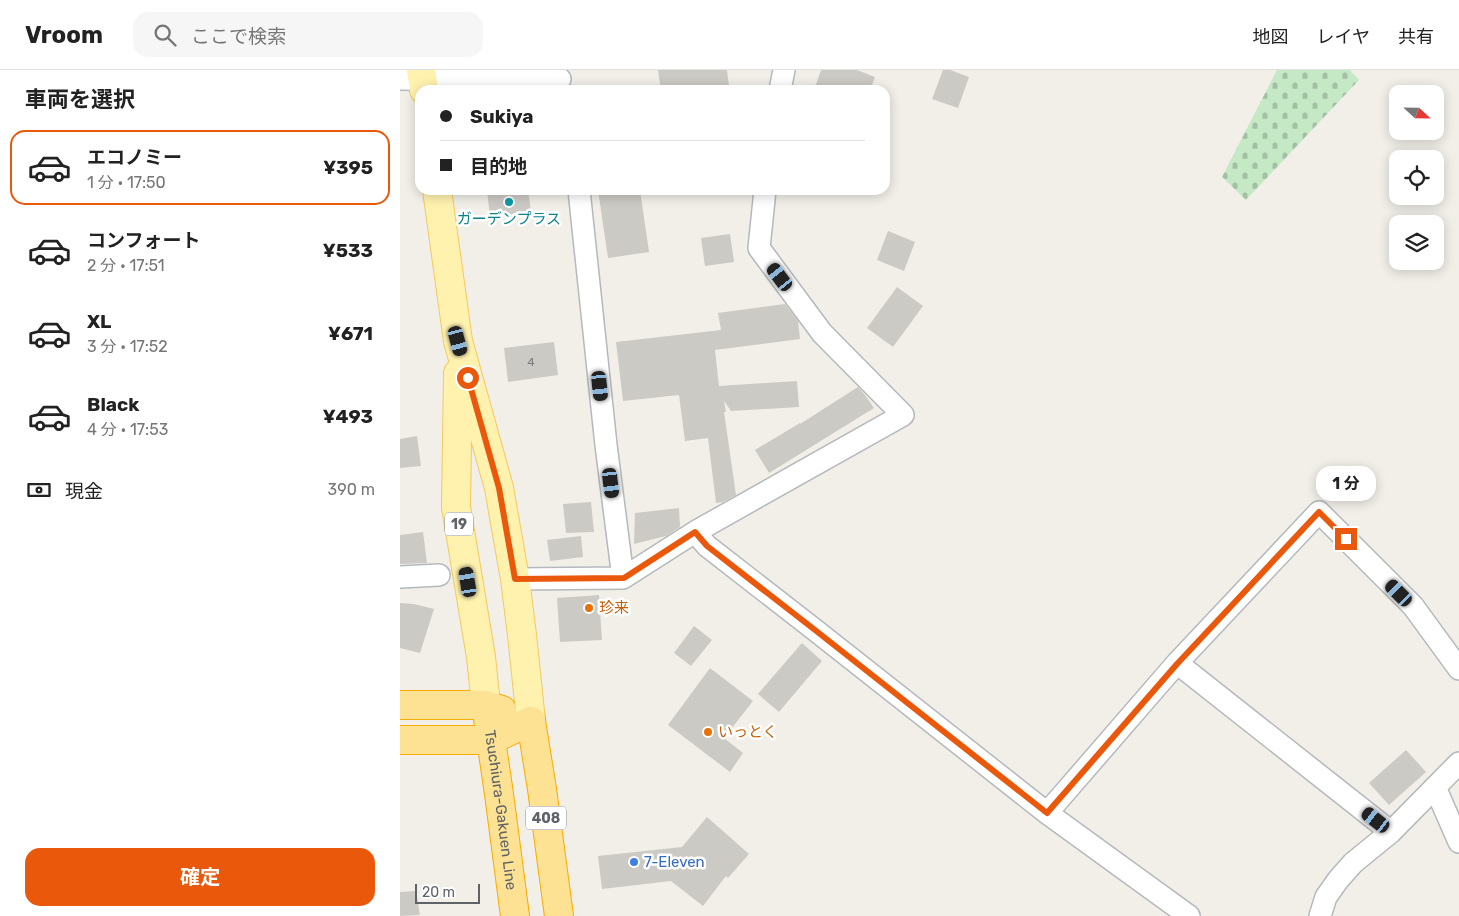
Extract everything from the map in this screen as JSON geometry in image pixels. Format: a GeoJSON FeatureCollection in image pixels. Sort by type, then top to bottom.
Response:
{"type":"FeatureCollection","features":[{"type":"Feature","properties":{"kind":"highway"},"geometry":{"type":"LineString","coordinates":[[400,705],[486,705],[531,721]]}},
{"type":"Feature","properties":{"kind":"highway","name":"Tsuchiura-Gakuen Line"},"geometry":{"type":"LineString","coordinates":[[486,705],[515,916]]}},
{"type":"Feature","properties":{"kind":"highway"},"geometry":{"type":"LineString","coordinates":[[400,740],[491,740],[531,721]]}},
{"type":"Feature","properties":{"kind":"highway","name":"408"},"geometry":{"type":"LineString","coordinates":[[531,721],[559,916]]}},
{"type":"Feature","properties":{"kind":"main road","name":"19"},"geometry":{"type":"LineString","coordinates":[[438,195],[458,341],[499,488],[515,579],[531,721]]}},
{"type":"Feature","properties":{"kind":"main road","name":"19"},"geometry":{"type":"LineString","coordinates":[[458,341],[456,507],[481,657],[486,705]]}},
{"type":"Feature","properties":{"kind":"street"},"geometry":{"type":"LineString","coordinates":[[781,85],[784,70]]}},
{"type":"Feature","properties":{"kind":"street"},"geometry":{"type":"LineString","coordinates":[[417,80],[560,80]]}},
{"type":"Feature","properties":{"kind":"street"},"geometry":{"type":"LineString","coordinates":[[580,195],[606,445],[624,578]]}},
{"type":"Feature","properties":{"kind":"street"},"geometry":{"type":"LineString","coordinates":[[515,579],[624,578],[695,532],[903,415],[822,333],[759,248],[764,195]]}},
{"type":"Feature","properties":{"kind":"street"},"geometry":{"type":"LineString","coordinates":[[1047,813],[1177,664],[1319,512],[1412,606],[1459,669]]}},
{"type":"Feature","properties":{"kind":"street"},"geometry":{"type":"LineString","coordinates":[[695,532],[707,546],[1047,813],[1189,916]]}},
{"type":"Feature","properties":{"kind":"street"},"geometry":{"type":"LineString","coordinates":[[400,577],[439,575]]}},
{"type":"Feature","properties":{"kind":"street"},"geometry":{"type":"LineString","coordinates":[[1177,664],[1391,832]]}},
{"type":"Feature","properties":{"kind":"street"},"geometry":{"type":"LineString","coordinates":[[1320,916],[1326,897],[1353,863],[1391,832],[1459,762]]}},
{"type":"Feature","properties":{"kind":"street"},"geometry":{"type":"LineString","coordinates":[[1435,787],[1459,842]]}},
{"type":"Feature","properties":{"kind":"green space"},"geometry":{"type":"Polygon","coordinates":[[[1277,70],[1350,70],[1359,80],[1246,200],[1222,177],[1277,70]]]}},
{"type":"Feature","properties":{"kind":"building"},"geometry":{"type":"Polygon","coordinates":[[[658,70],[727,70],[729,85],[660,85],[658,70]]]}},
{"type":"Feature","properties":{"kind":"building"},"geometry":{"type":"Polygon","coordinates":[[[821,70],[857,70],[875,77],[872,85],[816,85],[821,70]]]}},
{"type":"Feature","properties":{"kind":"building"},"geometry":{"type":"Polygon","coordinates":[[[943,70],[950,70],[969,77],[958,108],[932,99],[943,70]]]}},
{"type":"Feature","properties":{"kind":"building","name":"ガーデンプラス"},"geometry":{"type":"Polygon","coordinates":[[[487,195],[529,195],[531,212],[490,217],[487,195]]]}},
{"type":"Feature","properties":{"kind":"building"},"geometry":{"type":"Polygon","coordinates":[[[599,195],[641,195],[649,252],[608,258],[599,195]]]}},
{"type":"Feature","properties":{"kind":"building"},"geometry":{"type":"Polygon","coordinates":[[[888,231],[915,242],[904,271],[877,260],[888,231]]]}},
{"type":"Feature","properties":{"kind":"building"},"geometry":{"type":"Polygon","coordinates":[[[730,234],[734,262],[705,266],[701,238],[730,234]]]}},
{"type":"Feature","properties":{"kind":"building"},"geometry":{"type":"Polygon","coordinates":[[[897,287],[923,306],[893,347],[867,328],[897,287]]]}},
{"type":"Feature","properties":{"kind":"building"},"geometry":{"type":"Polygon","coordinates":[[[785,304],[798,321],[800,339],[715,350],[719,386],[797,381],[799,407],[731,411],[724,401],[736,495],[723,502],[716,503],[708,438],[685,441],[679,395],[623,401],[616,342],[721,330],[718,313],[785,304]]]}},
{"type":"Feature","properties":{"kind":"building"},"geometry":{"type":"Polygon","coordinates":[[[554,342],[558,375],[508,382],[504,348],[554,342]]]}},
{"type":"Feature","properties":{"kind":"building"},"geometry":{"type":"Polygon","coordinates":[[[858,387],[874,408],[769,473],[755,450],[858,387]]]}},
{"type":"Feature","properties":{"kind":"building"},"geometry":{"type":"Polygon","coordinates":[[[417,436],[421,466],[400,468],[400,439],[417,436]]]}},
{"type":"Feature","properties":{"kind":"building"},"geometry":{"type":"Polygon","coordinates":[[[591,502],[594,532],[566,533],[563,504],[591,502]]]}},
{"type":"Feature","properties":{"kind":"building"},"geometry":{"type":"Polygon","coordinates":[[[679,508],[680,527],[666,536],[634,544],[635,513],[679,508]]]}},
{"type":"Feature","properties":{"kind":"building"},"geometry":{"type":"Polygon","coordinates":[[[423,532],[427,563],[400,564],[400,535],[423,532]]]}},
{"type":"Feature","properties":{"kind":"building"},"geometry":{"type":"Polygon","coordinates":[[[581,536],[583,557],[550,561],[547,540],[581,536]]]}},
{"type":"Feature","properties":{"kind":"building"},"geometry":{"type":"Polygon","coordinates":[[[599,595],[602,640],[560,642],[557,598],[599,595]]]}},
{"type":"Feature","properties":{"kind":"building"},"geometry":{"type":"Polygon","coordinates":[[[400,603],[434,609],[420,653],[400,648],[400,603]]]}},
{"type":"Feature","properties":{"kind":"building"},"geometry":{"type":"Polygon","coordinates":[[[694,626],[712,640],[691,666],[674,653],[694,626]]]}},
{"type":"Feature","properties":{"kind":"building"},"geometry":{"type":"Polygon","coordinates":[[[802,643],[822,661],[779,712],[758,694],[802,643]]]}},
{"type":"Feature","properties":{"kind":"building"},"geometry":{"type":"Polygon","coordinates":[[[710,668],[753,701],[724,738],[743,753],[730,772],[668,725],[710,668]]]}},
{"type":"Feature","properties":{"kind":"building"},"geometry":{"type":"Polygon","coordinates":[[[1406,750],[1426,772],[1389,805],[1369,783],[1406,750]]]}},
{"type":"Feature","properties":{"kind":"building"},"geometry":{"type":"Polygon","coordinates":[[[707,817],[749,854],[728,878],[726,876],[703,906],[671,881],[602,889],[598,856],[682,847],[707,817]]]}},
{"type":"Feature","properties":{"kind":"building"},"geometry":{"type":"Polygon","coordinates":[[[416,891],[420,915],[400,916],[400,892],[416,891]]]}},
{"type":"Feature","properties":{"kind":"place","name":"ガーデンプラス"},"geometry":{"type":"Point","coordinates":[509,202]}},
{"type":"Feature","properties":{"kind":"place","name":"珍来"},"geometry":{"type":"Point","coordinates":[589,608]}},
{"type":"Feature","properties":{"kind":"place","name":"いっとく"},"geometry":{"type":"Point","coordinates":[708,732]}},
{"type":"Feature","properties":{"kind":"place","name":"7-Eleven"},"geometry":{"type":"Point","coordinates":[634,862]}},
{"type":"Feature","properties":{"kind":"route"},"geometry":{"type":"LineString","coordinates":[[468,378],[499,488],[515,579],[624,578],[695,532],[707,546],[1047,813],[1177,664],[1319,512],[1346,539]]}}]}
